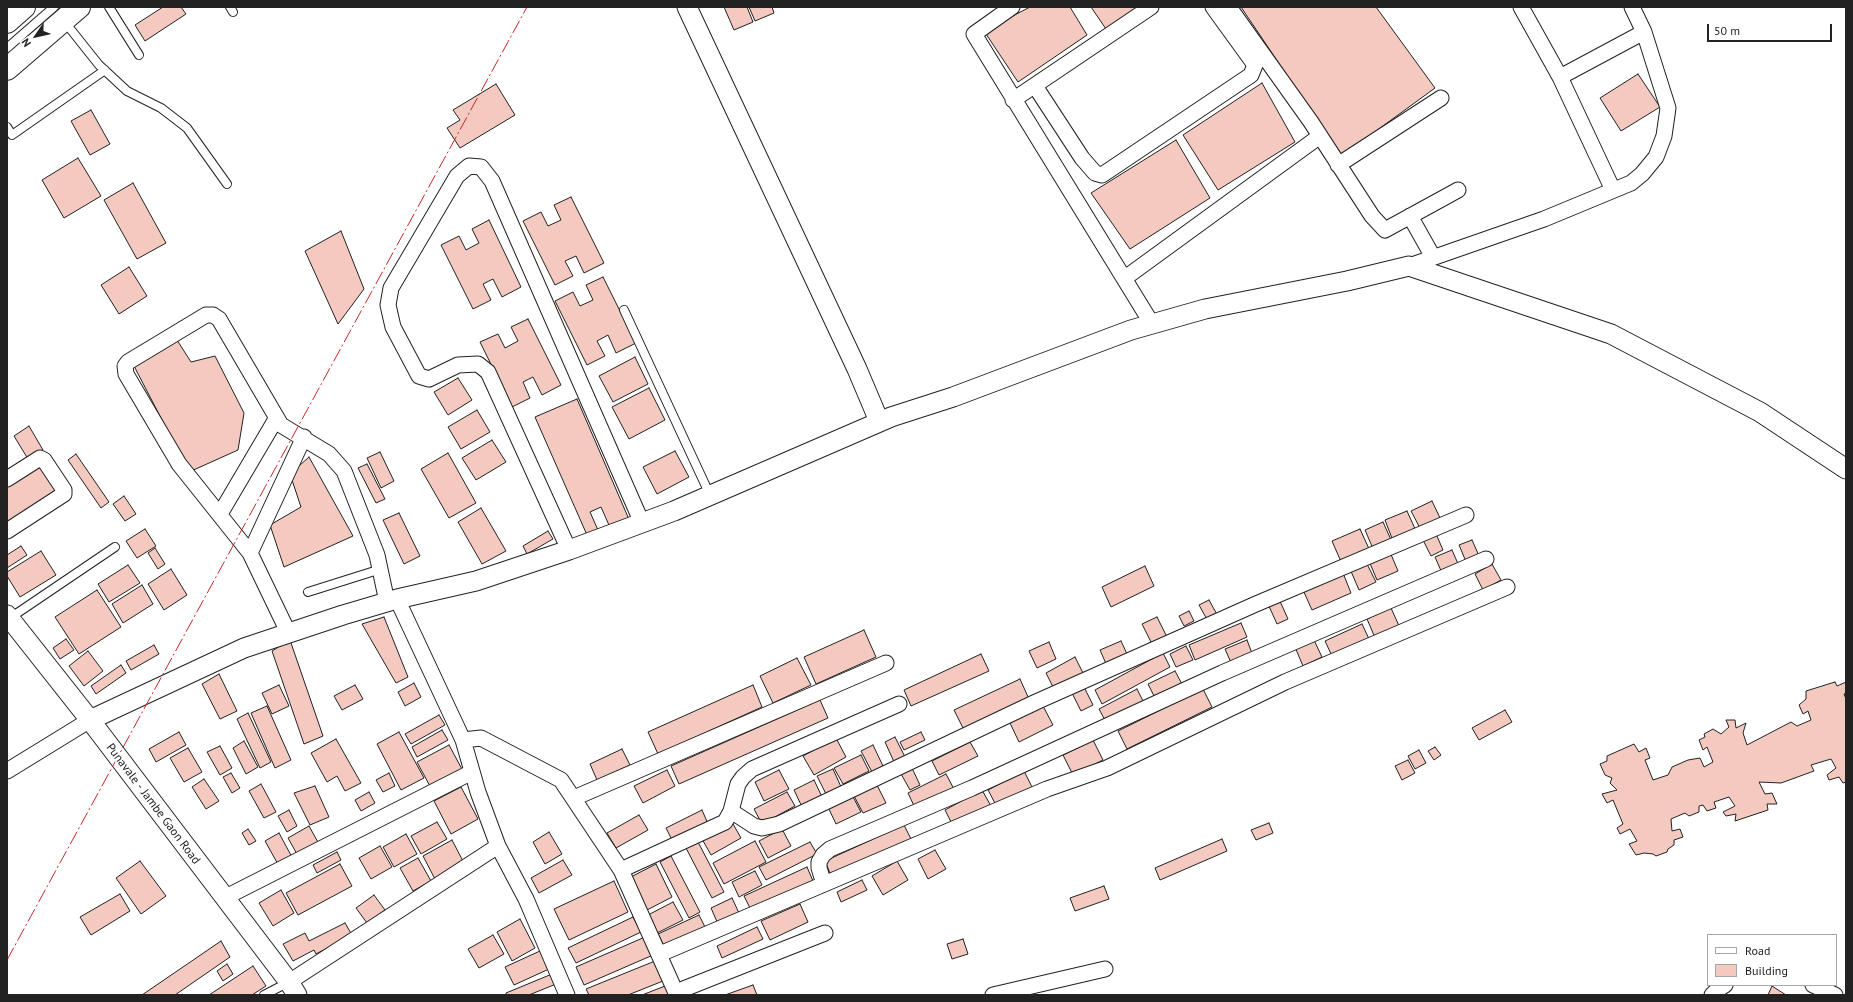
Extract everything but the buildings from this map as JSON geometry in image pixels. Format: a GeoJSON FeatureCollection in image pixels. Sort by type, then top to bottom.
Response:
{"type":"FeatureCollection","features":[{"type":"Feature","properties":{"kind":"main road"},"geometry":{"type":"LineString","coordinates":[[7,22],[24,7]]}},
{"type":"Feature","properties":{"kind":"main road"},"geometry":{"type":"LineString","coordinates":[[7,69],[66,11]]}},
{"type":"Feature","properties":{"kind":"street"},"geometry":{"type":"LineString","coordinates":[[687,7],[857,369],[879,421]]}},
{"type":"Feature","properties":{"kind":"street"},"geometry":{"type":"LineString","coordinates":[[1012,7],[974,34],[1013,100],[1125,278],[1152,324]]}},
{"type":"Feature","properties":{"kind":"street"},"geometry":{"type":"LineString","coordinates":[[1013,100],[1151,7]]}},
{"type":"Feature","properties":{"kind":"street"},"geometry":{"type":"LineString","coordinates":[[1035,86],[1082,158],[1095,173],[1102,175],[1251,76],[1255,65],[1213,7]]}},
{"type":"Feature","properties":{"kind":"street"},"geometry":{"type":"LineString","coordinates":[[1229,7],[1320,136],[1372,216],[1385,230],[1458,190]]}},
{"type":"Feature","properties":{"kind":"street"},"geometry":{"type":"LineString","coordinates":[[1521,7],[1560,77],[1613,190]]}},
{"type":"Feature","properties":{"kind":"street"},"geometry":{"type":"LineString","coordinates":[[7,771],[90,720],[244,648],[288,632],[392,601],[476,581],[569,550],[642,523],[710,495],[879,421],[960,395],[1152,324],[1205,309],[1347,281],[1409,266],[1544,219],[1631,183],[1642,174],[1656,157],[1664,136],[1668,108],[1644,32],[1632,7]]}},
{"type":"Feature","properties":{"kind":"street"},"geometry":{"type":"LineString","coordinates":[[1560,77],[1644,32]]}},
{"type":"Feature","properties":{"kind":"street"},"geometry":{"type":"LineString","coordinates":[[1338,165],[1441,98]]}},
{"type":"Feature","properties":{"kind":"street"},"geometry":{"type":"LineString","coordinates":[[1125,278],[1320,136]]}},
{"type":"Feature","properties":{"kind":"street"},"geometry":{"type":"LineString","coordinates":[[569,550],[488,372],[478,364],[458,365],[429,379],[419,376],[393,327],[388,305],[391,288],[457,176],[469,166],[482,167],[492,181],[642,523]]}},
{"type":"Feature","properties":{"kind":"street"},"geometry":{"type":"LineString","coordinates":[[1410,216],[1433,257]]}},
{"type":"Feature","properties":{"kind":"street"},"geometry":{"type":"LineString","coordinates":[[1409,266],[1611,334],[1760,412],[1846,470]]}},
{"type":"Feature","properties":{"kind":"street"},"geometry":{"type":"LineString","coordinates":[[288,632],[250,553],[179,464],[126,374],[125,366],[128,362],[206,315],[213,315],[219,319],[281,425],[290,432],[304,437],[329,454],[344,471],[392,601],[463,740],[472,772],[498,846],[526,898],[567,995]]}},
{"type":"Feature","properties":{"kind":"street"},"geometry":{"type":"LineString","coordinates":[[220,514],[276,418]]}},
{"type":"Feature","properties":{"kind":"street"},"geometry":{"type":"LineString","coordinates":[[250,553],[304,437]]}},
{"type":"Feature","properties":{"kind":"street"},"geometry":{"type":"LineString","coordinates":[[7,478],[40,458],[44,460],[64,490],[64,494],[7,531]]}},
{"type":"Feature","properties":{"kind":"street"},"geometry":{"type":"LineString","coordinates":[[732,811],[754,826],[762,828],[779,824],[1036,702],[1256,604],[1466,515]]}},
{"type":"Feature","properties":{"kind":"street"},"geometry":{"type":"LineString","coordinates":[[824,884],[819,868],[819,862],[823,855],[830,849],[972,788],[1222,673],[1486,559]]}},
{"type":"Feature","properties":{"kind":"street"},"geometry":{"type":"LineString","coordinates":[[660,954],[1047,789],[1107,768],[1285,682],[1507,587]]}},
{"type":"Feature","properties":{"kind":"street","name":"Punavale - Jambe Gaon Road"},"geometry":{"type":"LineString","coordinates":[[8,616],[90,720],[293,988]]}},
{"type":"Feature","properties":{"kind":"street"},"geometry":{"type":"LineString","coordinates":[[574,798],[886,663]]}},
{"type":"Feature","properties":{"kind":"street"},"geometry":{"type":"LineString","coordinates":[[621,870],[718,827],[726,822],[732,811],[738,784],[752,769],[899,704]]}},
{"type":"Feature","properties":{"kind":"street"},"geometry":{"type":"LineString","coordinates":[[463,740],[481,738],[561,780],[621,870],[677,993],[825,933]]}},
{"type":"Feature","properties":{"kind":"street"},"geometry":{"type":"LineString","coordinates":[[224,898],[472,772]]}},
{"type":"Feature","properties":{"kind":"street"},"geometry":{"type":"LineString","coordinates":[[293,988],[498,846]]}},
{"type":"Feature","properties":{"kind":"street"},"geometry":{"type":"LineString","coordinates":[[993,995],[1105,969]]}},
{"type":"Feature","properties":{"kind":"street"},"geometry":{"type":"LineString","coordinates":[[1712,995],[1723,986]]}},
{"type":"Feature","properties":{"kind":"street"},"geometry":{"type":"LineString","coordinates":[[1815,986],[1835,995]]}},
{"type":"Feature","properties":{"kind":"lane"},"geometry":{"type":"LineString","coordinates":[[109,7],[139,55]]}},
{"type":"Feature","properties":{"kind":"lane"},"geometry":{"type":"LineString","coordinates":[[7,48],[66,11],[105,70],[127,91],[162,108],[187,128],[227,184]]}},
{"type":"Feature","properties":{"kind":"lane"},"geometry":{"type":"LineString","coordinates":[[7,127],[12,135],[105,70]]}},
{"type":"Feature","properties":{"kind":"lane"},"geometry":{"type":"LineString","coordinates":[[624,310],[710,495]]}},
{"type":"Feature","properties":{"kind":"lane"},"geometry":{"type":"LineString","coordinates":[[8,616],[115,547]]}},
{"type":"Feature","properties":{"kind":"lane"},"geometry":{"type":"LineString","coordinates":[[308,592],[381,569]]}},
{"type":"Feature","properties":{"kind":"lane"},"geometry":{"type":"LineString","coordinates":[[264,995],[293,988]]}},
{"type":"Feature","properties":{"kind":"power"},"geometry":{"type":"LineString","coordinates":[[7,960],[527,7]]}}]}
